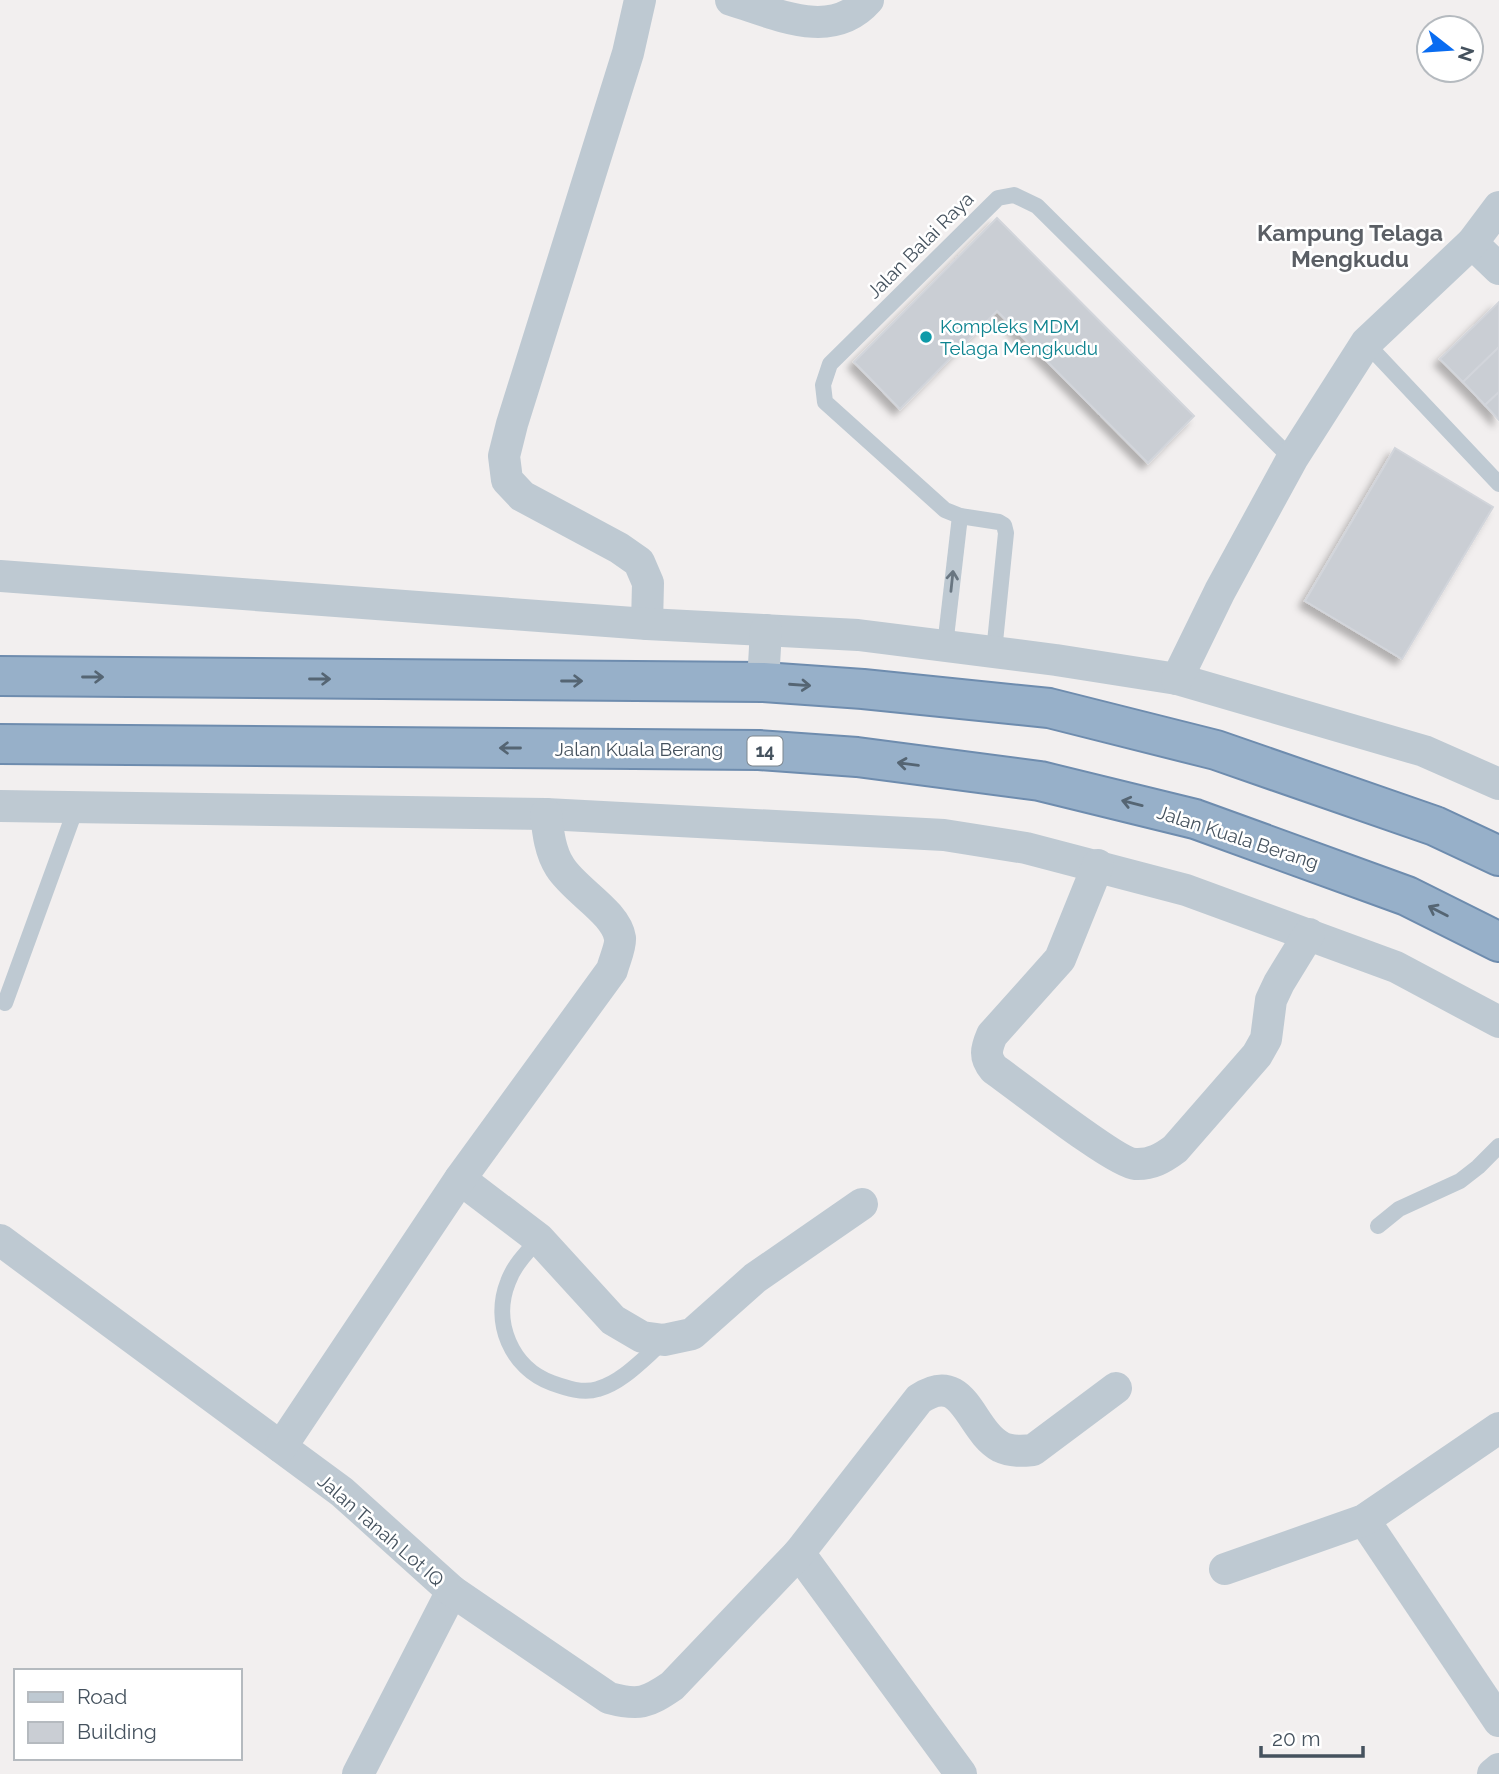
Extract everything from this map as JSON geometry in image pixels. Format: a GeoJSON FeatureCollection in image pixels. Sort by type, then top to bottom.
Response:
{"type":"FeatureCollection","features":[{"type":"Feature","properties":{"kind":"highway"},"geometry":{"type":"LineString","coordinates":[[0,662],[52,677]]}},
{"type":"Feature","properties":{"kind":"highway"},"geometry":{"type":"LineString","coordinates":[[0,676],[763,682],[1049,708],[1216,750],[1435,826],[1499,856]]}},
{"type":"Feature","properties":{"kind":"highway","name":"Jalan Kuala Berang"},"geometry":{"type":"LineString","coordinates":[[0,744],[758,750],[857,757],[1040,781],[1195,819],[1407,896],[1499,942]]}},
{"type":"Feature","properties":{"kind":"street"},"geometry":{"type":"LineString","coordinates":[[640,0],[628,53],[504,456],[507,480],[522,496],[619,548],[639,562],[648,583],[648,624]]}},
{"type":"Feature","properties":{"kind":"street"},"geometry":{"type":"LineString","coordinates":[[731,0],[808,23],[834,22],[860,9],[868,0]]}},
{"type":"Feature","properties":{"kind":"street"},"geometry":{"type":"LineString","coordinates":[[1177,680],[1220,590],[1292,459],[1366,343],[1472,243],[1499,207]]}},
{"type":"Feature","properties":{"kind":"street"},"geometry":{"type":"LineString","coordinates":[[1472,243],[1499,269]]}},
{"type":"Feature","properties":{"kind":"street"},"geometry":{"type":"LineString","coordinates":[[0,576],[648,624],[858,635],[994,652],[1177,680],[1424,751],[1499,784]]}},
{"type":"Feature","properties":{"kind":"street"},"geometry":{"type":"LineString","coordinates":[[763,682],[766,630]]}},
{"type":"Feature","properties":{"kind":"street"},"geometry":{"type":"LineString","coordinates":[[0,806],[546,814],[944,835],[1026,848],[1186,890],[1396,967],[1499,1022]]}},
{"type":"Feature","properties":{"kind":"street"},"geometry":{"type":"LineString","coordinates":[[281,1447],[460,1179],[612,970],[620,939],[611,918],[574,886],[559,866],[550,841],[546,814]]}},
{"type":"Feature","properties":{"kind":"street"},"geometry":{"type":"LineString","coordinates":[[1098,865],[1060,959],[992,1035],[986,1048],[987,1061],[994,1069],[1109,1152],[1132,1164],[1146,1164],[1161,1159],[1175,1149],[1257,1055],[1266,1039],[1271,1000],[1309,934]]}},
{"type":"Feature","properties":{"kind":"street"},"geometry":{"type":"LineString","coordinates":[[460,1179],[539,1239],[612,1320],[642,1337],[664,1340],[692,1334],[755,1278],[862,1204]]}},
{"type":"Feature","properties":{"kind":"street","name":"Jalan Tanah Lot IQ"},"geometry":{"type":"LineString","coordinates":[[0,1240],[342,1492],[452,1591],[358,1774]]}},
{"type":"Feature","properties":{"kind":"street"},"geometry":{"type":"LineString","coordinates":[[452,1591],[609,1698],[629,1703],[651,1700],[672,1686],[799,1553],[919,1399],[929,1392],[944,1389],[957,1396],[992,1441],[1004,1449],[1019,1451],[1033,1450],[1116,1388]]}},
{"type":"Feature","properties":{"kind":"street"},"geometry":{"type":"LineString","coordinates":[[1225,1569],[1364,1520],[1499,1428]]}},
{"type":"Feature","properties":{"kind":"street"},"geometry":{"type":"LineString","coordinates":[[1364,1520],[1499,1721]]}},
{"type":"Feature","properties":{"kind":"street"},"geometry":{"type":"LineString","coordinates":[[799,1553],[961,1774]]}},
{"type":"Feature","properties":{"kind":"street"},"geometry":{"type":"LineString","coordinates":[[1493,1774],[1499,1769]]}},
{"type":"Feature","properties":{"kind":"lane","name":"Jalan Balai Raya"},"geometry":{"type":"LineString","coordinates":[[960,516],[945,510],[837,414],[825,402],[823,385],[830,364],[998,198],[1014,195],[1037,206],[1292,459]]}},
{"type":"Feature","properties":{"kind":"lane"},"geometry":{"type":"LineString","coordinates":[[1366,343],[1499,484]]}},
{"type":"Feature","properties":{"kind":"lane"},"geometry":{"type":"LineString","coordinates":[[945,646],[960,516],[1004,525],[1006,533],[994,652]]}},
{"type":"Feature","properties":{"kind":"lane"},"geometry":{"type":"LineString","coordinates":[[5,1003],[76,807]]}},
{"type":"Feature","properties":{"kind":"lane"},"geometry":{"type":"LineString","coordinates":[[1378,1226],[1417,1199],[1460,1181],[1499,1146]]}},
{"type":"Feature","properties":{"kind":"lane"},"geometry":{"type":"LineString","coordinates":[[539,1239],[520,1260],[507,1283],[501,1310],[505,1338],[519,1361],[538,1378],[571,1390],[598,1390],[623,1376],[664,1340]]}},
{"type":"Feature","properties":{"kind":"building","name":"Kompleks MDM Telaga Mengkudu"},"geometry":{"type":"Polygon","coordinates":[[[997,218],[1194,416],[1148,463],[997,311],[900,409],[854,362],[997,218]]]}},
{"type":"Feature","properties":{"kind":"building"},"geometry":{"type":"Polygon","coordinates":[[[1499,302],[1499,347],[1463,382],[1440,359],[1499,302]]]}},
{"type":"Feature","properties":{"kind":"building"},"geometry":{"type":"Polygon","coordinates":[[[1499,347],[1499,392],[1485,405],[1463,382],[1499,347]]]}},
{"type":"Feature","properties":{"kind":"building"},"geometry":{"type":"Polygon","coordinates":[[[1499,392],[1499,420],[1485,405],[1499,392]]]}},
{"type":"Feature","properties":{"kind":"building"},"geometry":{"type":"Polygon","coordinates":[[[1395,448],[1493,507],[1402,659],[1305,601],[1395,448]]]}},
{"type":"Feature","properties":{"kind":"place","name":"Kompleks MDM Telaga Mengkudu"},"geometry":{"type":"Point","coordinates":[926,337]}},
{"type":"Feature","properties":{"kind":"district","name":"Kampung Telaga Mengkudu"},"geometry":{"type":"Point","coordinates":[1350,246]}}]}
